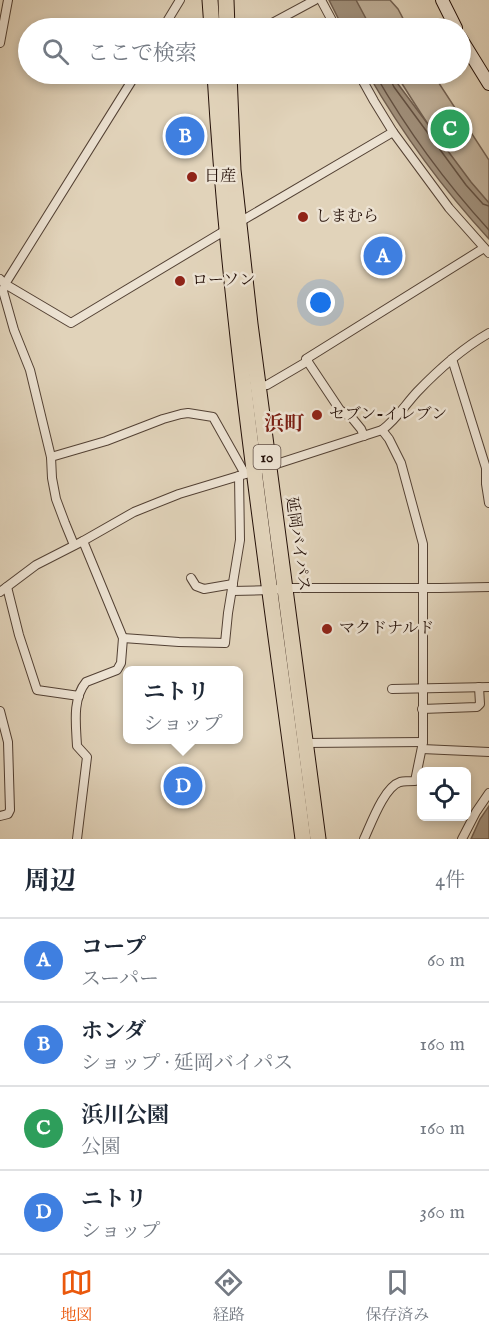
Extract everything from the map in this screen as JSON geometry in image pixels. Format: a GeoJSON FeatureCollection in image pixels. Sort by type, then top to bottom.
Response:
{"type":"FeatureCollection","features":[{"type":"Feature","properties":{"kind":"highway"},"geometry":{"type":"LineString","coordinates":[[210,0],[211,18]]}},
{"type":"Feature","properties":{"kind":"highway"},"geometry":{"type":"LineString","coordinates":[[226,0],[227,18]]}},
{"type":"Feature","properties":{"kind":"highway","name":"延岡バイパス"},"geometry":{"type":"LineString","coordinates":[[216,84],[232,226],[258,386],[252,472]]}},
{"type":"Feature","properties":{"kind":"highway","name":"延岡バイパス"},"geometry":{"type":"LineString","coordinates":[[229,84],[233,170],[231,281],[252,472],[278,589],[306,743],[318,839]]}},
{"type":"Feature","properties":{"kind":"highway","name":"延岡バイパス"},"geometry":{"type":"LineString","coordinates":[[278,589],[303,839]]}},
{"type":"Feature","properties":{"kind":"street"},"geometry":{"type":"LineString","coordinates":[[0,43],[8,0]]}},
{"type":"Feature","properties":{"kind":"street"},"geometry":{"type":"LineString","coordinates":[[169,18],[180,0]]}},
{"type":"Feature","properties":{"kind":"street"},"geometry":{"type":"LineString","coordinates":[[282,18],[315,0]]}},
{"type":"Feature","properties":{"kind":"street"},"geometry":{"type":"LineString","coordinates":[[321,0],[331,18]]}},
{"type":"Feature","properties":{"kind":"street"},"geometry":{"type":"LineString","coordinates":[[442,0],[451,18]]}},
{"type":"Feature","properties":{"kind":"street"},"geometry":{"type":"LineString","coordinates":[[471,52],[485,70],[489,84]]}},
{"type":"Feature","properties":{"kind":"street"},"geometry":{"type":"LineString","coordinates":[[77,839],[87,757],[77,746],[76,706],[86,682],[117,670],[121,663],[123,638],[78,543],[65,523],[56,499],[51,457],[30,370],[14,330],[2,282],[130,84]]}},
{"type":"Feature","properties":{"kind":"street"},"geometry":{"type":"LineString","coordinates":[[364,436],[352,418],[340,410],[306,358],[487,250],[449,208],[393,132],[365,84]]}},
{"type":"Feature","properties":{"kind":"street"},"geometry":{"type":"LineString","coordinates":[[2,282],[71,323],[393,132]]}},
{"type":"Feature","properties":{"kind":"street"},"geometry":{"type":"LineString","coordinates":[[80,696],[37,690],[3,590],[36,565],[134,512],[179,494],[382,430],[452,359],[489,333]]}},
{"type":"Feature","properties":{"kind":"street"},"geometry":{"type":"LineString","coordinates":[[452,359],[486,468],[489,503]]}},
{"type":"Feature","properties":{"kind":"street"},"geometry":{"type":"LineString","coordinates":[[258,386],[267,385],[308,362]]}},
{"type":"Feature","properties":{"kind":"street"},"geometry":{"type":"LineString","coordinates":[[51,457],[106,441],[163,419],[188,413],[213,417],[252,472],[225,643],[123,638]]}},
{"type":"Feature","properties":{"kind":"street"},"geometry":{"type":"LineString","coordinates":[[382,430],[401,463],[423,544],[422,746],[420,767]]}},
{"type":"Feature","properties":{"kind":"street"},"geometry":{"type":"LineString","coordinates":[[191,578],[196,586],[204,589],[489,587]]}},
{"type":"Feature","properties":{"kind":"street"},"geometry":{"type":"LineString","coordinates":[[392,689],[484,687],[480,704],[477,707],[422,708]]}},
{"type":"Feature","properties":{"kind":"street"},"geometry":{"type":"LineString","coordinates":[[0,711],[8,742],[10,810],[8,814],[0,816]]}},
{"type":"Feature","properties":{"kind":"street"},"geometry":{"type":"LineString","coordinates":[[306,743],[422,746],[489,752]]}},
{"type":"Feature","properties":{"kind":"street"},"geometry":{"type":"LineString","coordinates":[[364,839],[391,788],[399,782],[417,782]]}},
{"type":"Feature","properties":{"kind":"street"},"geometry":{"type":"LineString","coordinates":[[462,839],[489,793]]}},
{"type":"Feature","properties":{"kind":"shaded area"},"geometry":{"type":"Polygon","coordinates":[[[355,0],[390,0],[403,18],[364,18],[355,0]]]}},
{"type":"Feature","properties":{"kind":"shaded area"},"geometry":{"type":"Polygon","coordinates":[[[402,84],[440,84],[489,160],[489,204],[451,158],[402,84]]]}},
{"type":"Feature","properties":{"kind":"water"},"geometry":{"type":"Polygon","coordinates":[[[329,0],[356,0],[366,18],[338,18],[329,0]]]}},
{"type":"Feature","properties":{"kind":"water"},"geometry":{"type":"Polygon","coordinates":[[[374,84],[398,84],[489,203],[489,239],[455,200],[395,118],[374,84]]]}},
{"type":"Feature","properties":{"kind":"water"},"geometry":{"type":"Polygon","coordinates":[[[489,806],[489,839],[471,839],[480,819],[489,806]]]}},
{"type":"Feature","properties":{"kind":"place","name":"浜川公園"},"geometry":{"type":"Point","coordinates":[450,129]}},
{"type":"Feature","properties":{"kind":"place","name":"ホンダ"},"geometry":{"type":"Point","coordinates":[185,136]}},
{"type":"Feature","properties":{"kind":"place","name":"日産"},"geometry":{"type":"Point","coordinates":[192,177]}},
{"type":"Feature","properties":{"kind":"place","name":"しまむら"},"geometry":{"type":"Point","coordinates":[303,217]}},
{"type":"Feature","properties":{"kind":"place","name":"コープ"},"geometry":{"type":"Point","coordinates":[383,256]}},
{"type":"Feature","properties":{"kind":"place","name":"ローソン"},"geometry":{"type":"Point","coordinates":[180,281]}},
{"type":"Feature","properties":{"kind":"place","name":"セブン-イレブン"},"geometry":{"type":"Point","coordinates":[317,415]}},
{"type":"Feature","properties":{"kind":"place","name":"マクドナルド"},"geometry":{"type":"Point","coordinates":[327,629]}},
{"type":"Feature","properties":{"kind":"place","name":"ニトリ"},"geometry":{"type":"Point","coordinates":[183,786]}},
{"type":"Feature","properties":{"kind":"district","name":"浜町"},"geometry":{"type":"Point","coordinates":[284,424]}}]}
